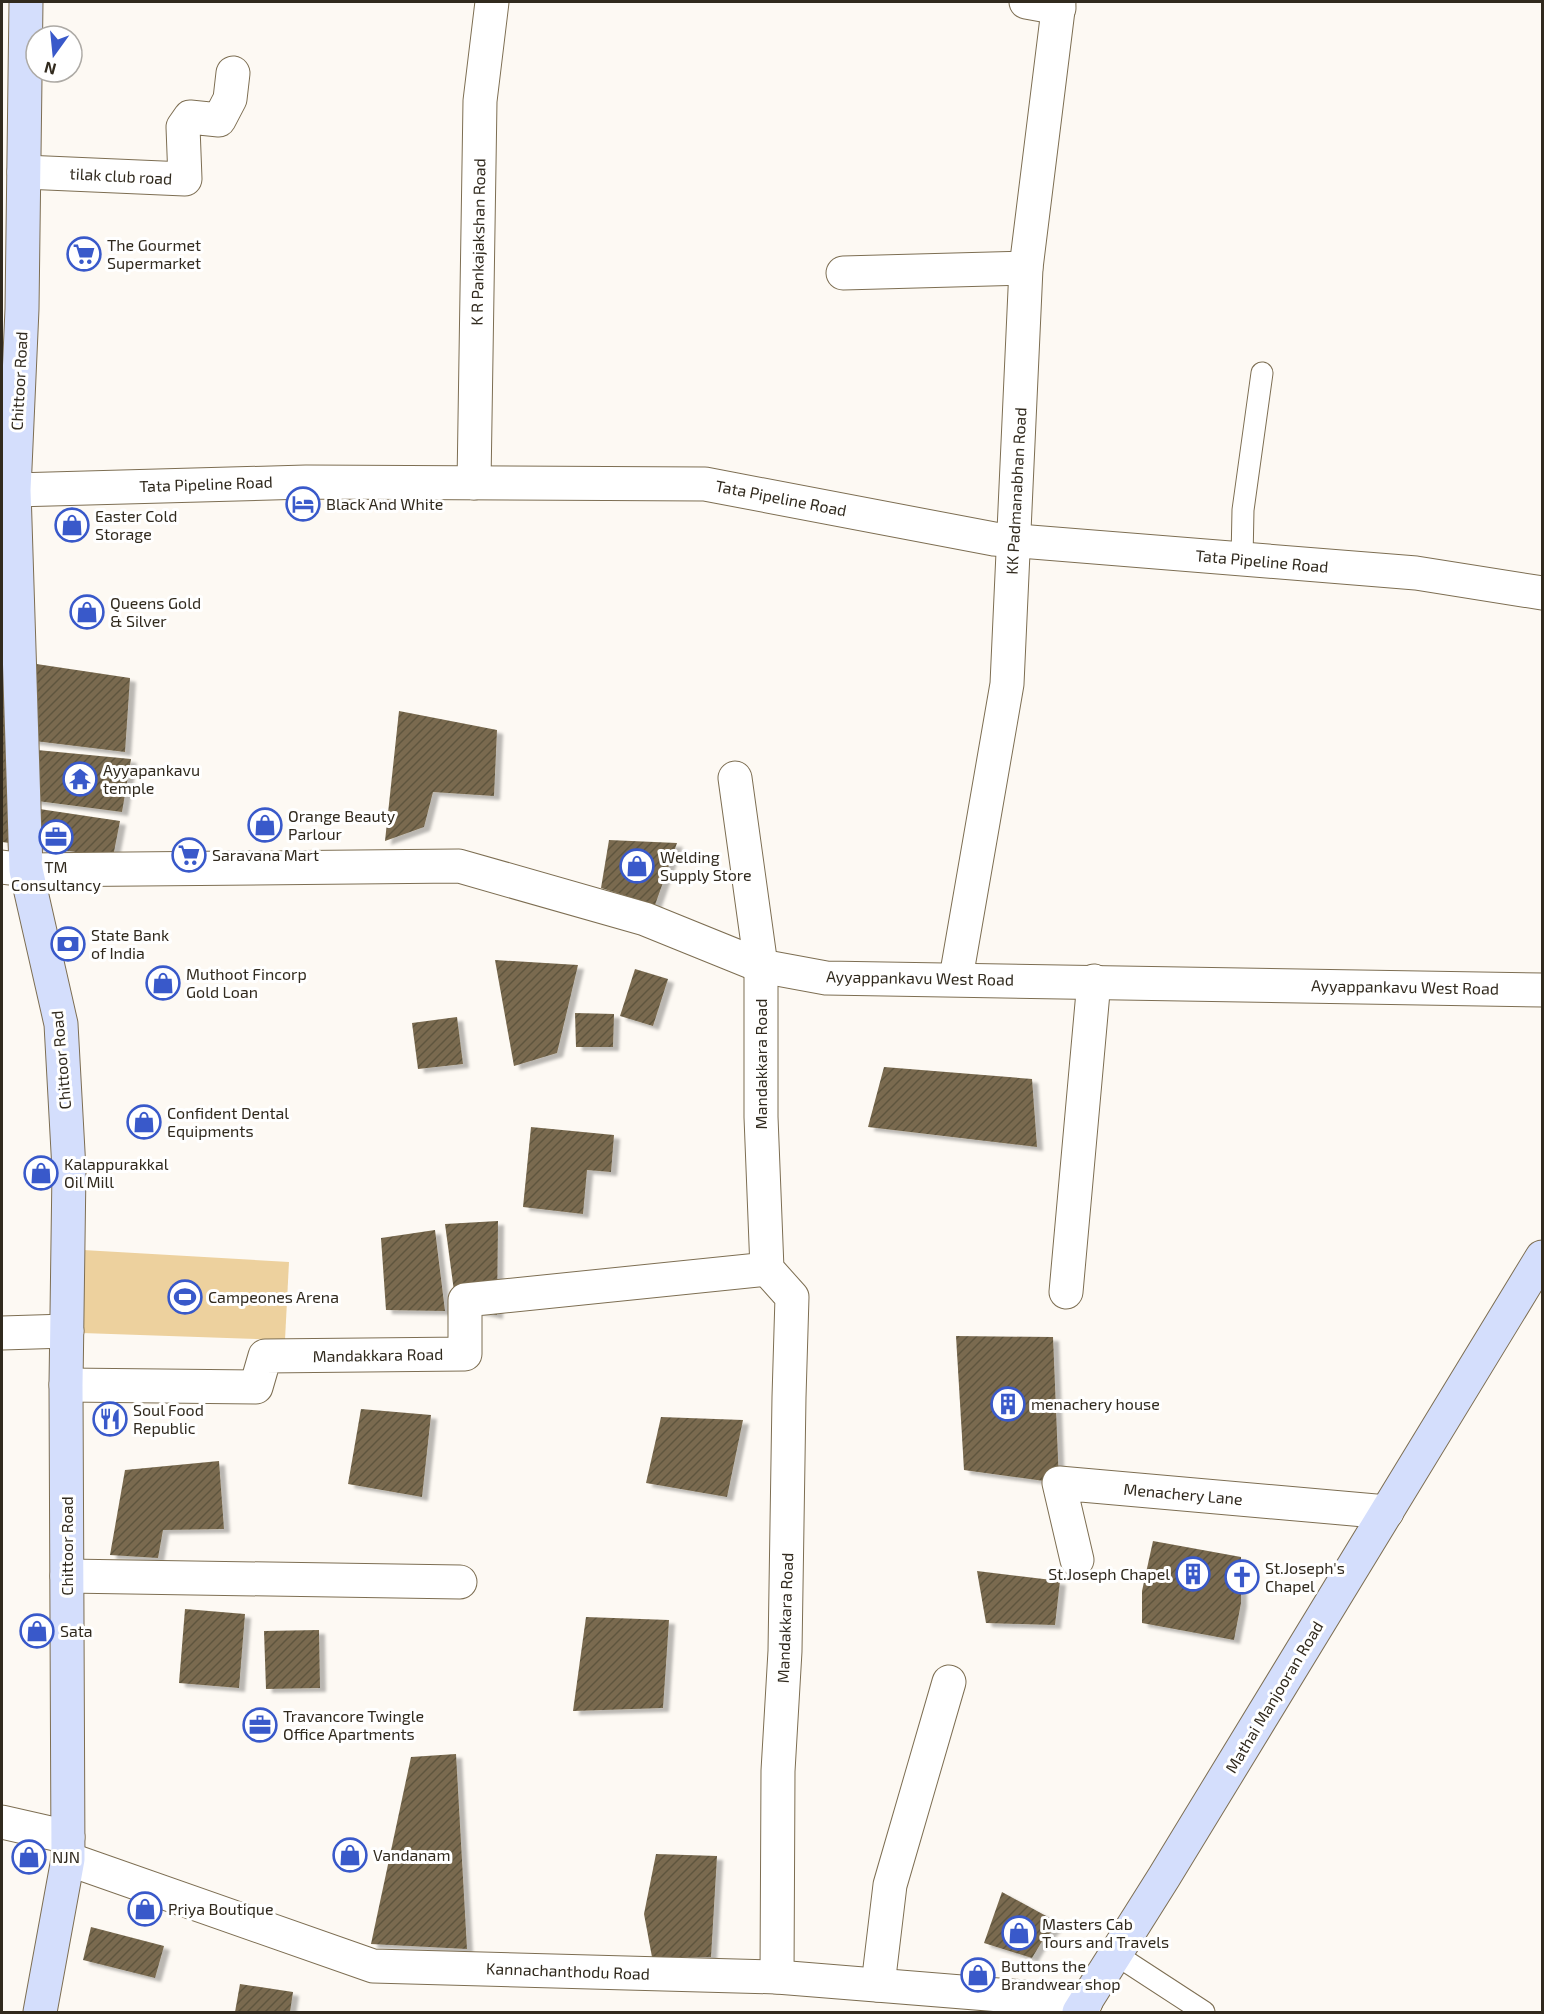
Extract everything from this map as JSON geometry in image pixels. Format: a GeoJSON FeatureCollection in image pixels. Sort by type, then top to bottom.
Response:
{"type":"FeatureCollection","features":[{"type":"Feature","properties":{"kind":"main road","name":"Chittoor Road"},"geometry":{"type":"LineString","coordinates":[[26,2],[24,172],[12,308],[10,472],[14,868],[61,1024],[69,1170],[66,1385],[68,1848],[40,2013]]}},
{"type":"Feature","properties":{"kind":"main road","name":"Mathai Manjooran Road"},"geometry":{"type":"LineString","coordinates":[[1082,2007],[1542,1257]]}},
{"type":"Feature","properties":{"kind":"street","name":"K R Pankajakshan Road"},"geometry":{"type":"LineString","coordinates":[[474,483],[480,101],[492,2]]}},
{"type":"Feature","properties":{"kind":"street"},"geometry":{"type":"LineString","coordinates":[[1026,2],[1059,5]]}},
{"type":"Feature","properties":{"kind":"street","name":"KK Padmanabhan Road"},"geometry":{"type":"LineString","coordinates":[[956,978],[1006,684],[1026,268],[1059,5]]}},
{"type":"Feature","properties":{"kind":"street","name":"tilak club road"},"geometry":{"type":"LineString","coordinates":[[24,172],[185,179],[183,127],[190,117],[219,120],[230,99],[233,73]]}},
{"type":"Feature","properties":{"kind":"street"},"geometry":{"type":"LineString","coordinates":[[843,273],[1026,268]]}},
{"type":"Feature","properties":{"kind":"street","name":"Tata Pipeline Road"},"geometry":{"type":"LineString","coordinates":[[10,472],[306,482],[705,484],[982,537],[1416,573],[1542,593]]}},
{"type":"Feature","properties":{"kind":"street","name":"Mandakkara Road"},"geometry":{"type":"LineString","coordinates":[[735,778],[761,966],[761,1117],[766,1269],[792,1297],[786,1651],[778,1771],[777,1977]]}},
{"type":"Feature","properties":{"kind":"street","name":"Ayyappankavu West Road"},"geometry":{"type":"LineString","coordinates":[[14,868],[459,866],[645,919],[761,966],[826,978],[956,978],[1542,990]]}},
{"type":"Feature","properties":{"kind":"street"},"geometry":{"type":"LineString","coordinates":[[1066,1292],[1094,981]]}},
{"type":"Feature","properties":{"kind":"street","name":"Mandakkara Road"},"geometry":{"type":"LineString","coordinates":[[66,1385],[256,1387],[265,1356],[465,1354],[465,1300],[766,1269]]}},
{"type":"Feature","properties":{"kind":"street"},"geometry":{"type":"LineString","coordinates":[[2,1333],[67,1331]]}},
{"type":"Feature","properties":{"kind":"street","name":"Menachery Lane"},"geometry":{"type":"LineString","coordinates":[[1077,1560],[1059,1483],[1387,1512]]}},
{"type":"Feature","properties":{"kind":"street"},"geometry":{"type":"LineString","coordinates":[[67,1576],[460,1582]]}},
{"type":"Feature","properties":{"kind":"street"},"geometry":{"type":"LineString","coordinates":[[878,1985],[890,1885],[949,1682]]}},
{"type":"Feature","properties":{"kind":"street","name":"Kannachanthodu Road"},"geometry":{"type":"LineString","coordinates":[[2,1822],[373,1966],[777,1977],[878,1985],[1082,2007]]}},
{"type":"Feature","properties":{"kind":"lane"},"geometry":{"type":"LineString","coordinates":[[1242,559],[1243,510],[1262,373]]}},
{"type":"Feature","properties":{"kind":"lane"},"geometry":{"type":"LineString","coordinates":[[1115,1954],[1204,2013]]}},
{"type":"Feature","properties":{"kind":"shaded area","name":"Campeones Arena"},"geometry":{"type":"Polygon","coordinates":[[[83,1250],[289,1262],[285,1340],[82,1333],[83,1250]]]}},
{"type":"Feature","properties":{"kind":"building"},"geometry":{"type":"Polygon","coordinates":[[[3,659],[130,678],[125,752],[27,740],[26,807],[120,821],[113,857],[2,842],[3,659]]]}},
{"type":"Feature","properties":{"kind":"building"},"geometry":{"type":"Polygon","coordinates":[[[399,711],[497,730],[494,796],[433,792],[424,827],[385,841],[399,711]]]}},
{"type":"Feature","properties":{"kind":"building","name":"Ayyapankavu temple"},"geometry":{"type":"Polygon","coordinates":[[[37,750],[131,759],[122,812],[30,800],[37,750]]]}},
{"type":"Feature","properties":{"kind":"building","name":"Welding Supply Store"},"geometry":{"type":"Polygon","coordinates":[[[609,840],[677,843],[655,905],[601,888],[609,840]]]}},
{"type":"Feature","properties":{"kind":"building"},"geometry":{"type":"Polygon","coordinates":[[[495,960],[578,965],[557,1053],[514,1066],[495,960]]]}},
{"type":"Feature","properties":{"kind":"building"},"geometry":{"type":"Polygon","coordinates":[[[635,969],[668,979],[653,1026],[620,1016],[635,969]]]}},
{"type":"Feature","properties":{"kind":"building"},"geometry":{"type":"Polygon","coordinates":[[[575,1013],[614,1014],[613,1047],[576,1047],[575,1013]]]}},
{"type":"Feature","properties":{"kind":"building"},"geometry":{"type":"Polygon","coordinates":[[[457,1017],[463,1064],[418,1069],[412,1023],[457,1017]]]}},
{"type":"Feature","properties":{"kind":"building"},"geometry":{"type":"Polygon","coordinates":[[[884,1067],[1032,1079],[1037,1147],[868,1127],[884,1067]]]}},
{"type":"Feature","properties":{"kind":"building"},"geometry":{"type":"Polygon","coordinates":[[[531,1127],[614,1135],[611,1172],[587,1170],[583,1214],[523,1207],[531,1127]]]}},
{"type":"Feature","properties":{"kind":"building"},"geometry":{"type":"Polygon","coordinates":[[[498,1221],[497,1315],[456,1306],[445,1224],[498,1221]]]}},
{"type":"Feature","properties":{"kind":"building"},"geometry":{"type":"Polygon","coordinates":[[[435,1230],[445,1311],[386,1310],[381,1238],[435,1230]]]}},
{"type":"Feature","properties":{"kind":"building","name":"menachery house"},"geometry":{"type":"Polygon","coordinates":[[[956,1336],[1053,1337],[1059,1483],[964,1470],[956,1336]]]}},
{"type":"Feature","properties":{"kind":"building"},"geometry":{"type":"Polygon","coordinates":[[[361,1409],[431,1415],[422,1497],[348,1484],[361,1409]]]}},
{"type":"Feature","properties":{"kind":"building"},"geometry":{"type":"Polygon","coordinates":[[[661,1417],[743,1420],[727,1497],[646,1483],[661,1417]]]}},
{"type":"Feature","properties":{"kind":"building"},"geometry":{"type":"Polygon","coordinates":[[[219,1461],[224,1529],[163,1530],[158,1558],[110,1555],[125,1470],[219,1461]]]}},
{"type":"Feature","properties":{"kind":"building","name":"St.Joseph Chapel"},"geometry":{"type":"Polygon","coordinates":[[[1153,1541],[1241,1557],[1241,1603],[1234,1640],[1142,1623],[1142,1591],[1153,1541]]]}},
{"type":"Feature","properties":{"kind":"building"},"geometry":{"type":"Polygon","coordinates":[[[977,1571],[1060,1581],[1055,1625],[986,1623],[977,1571]]]}},
{"type":"Feature","properties":{"kind":"building"},"geometry":{"type":"Polygon","coordinates":[[[185,1609],[245,1614],[239,1688],[179,1683],[185,1609]]]}},
{"type":"Feature","properties":{"kind":"building"},"geometry":{"type":"Polygon","coordinates":[[[586,1617],[669,1620],[663,1708],[573,1711],[586,1617]]]}},
{"type":"Feature","properties":{"kind":"building"},"geometry":{"type":"Polygon","coordinates":[[[319,1630],[320,1688],[266,1689],[264,1631],[319,1630]]]}},
{"type":"Feature","properties":{"kind":"building"},"geometry":{"type":"Polygon","coordinates":[[[456,1754],[467,1949],[371,1944],[411,1757],[456,1754]]]}},
{"type":"Feature","properties":{"kind":"building"},"geometry":{"type":"Polygon","coordinates":[[[656,1854],[717,1856],[711,1957],[652,1957],[644,1914],[656,1854]]]}},
{"type":"Feature","properties":{"kind":"building","name":"Masters Cab Tours and Travels"},"geometry":{"type":"Polygon","coordinates":[[[1002,1892],[1059,1923],[1041,1943],[1032,1958],[984,1943],[1002,1892]]]}},
{"type":"Feature","properties":{"kind":"building"},"geometry":{"type":"Polygon","coordinates":[[[91,1927],[164,1946],[155,1978],[83,1960],[91,1927]]]}},
{"type":"Feature","properties":{"kind":"building"},"geometry":{"type":"Polygon","coordinates":[[[240,1984],[293,1992],[290,2012],[235,2012],[240,1984]]]}},
{"type":"Feature","properties":{"kind":"place","name":"The Gourmet Supermarket"},"geometry":{"type":"Point","coordinates":[84,254]}},
{"type":"Feature","properties":{"kind":"place","name":"Black And White"},"geometry":{"type":"Point","coordinates":[303,504]}},
{"type":"Feature","properties":{"kind":"place","name":"Easter Cold Storage"},"geometry":{"type":"Point","coordinates":[72,525]}},
{"type":"Feature","properties":{"kind":"place","name":"Queens Gold & Silver"},"geometry":{"type":"Point","coordinates":[87,612]}},
{"type":"Feature","properties":{"kind":"place","name":"Ayyapankavu temple"},"geometry":{"type":"Point","coordinates":[80,779]}},
{"type":"Feature","properties":{"kind":"place","name":"Orange Beauty Parlour"},"geometry":{"type":"Point","coordinates":[265,825]}},
{"type":"Feature","properties":{"kind":"place","name":"TM Consultancy"},"geometry":{"type":"Point","coordinates":[56,837]}},
{"type":"Feature","properties":{"kind":"place","name":"Saravana Mart"},"geometry":{"type":"Point","coordinates":[189,855]}},
{"type":"Feature","properties":{"kind":"place","name":"Welding Supply Store"},"geometry":{"type":"Point","coordinates":[637,866]}},
{"type":"Feature","properties":{"kind":"place","name":"State Bank of India"},"geometry":{"type":"Point","coordinates":[68,944]}},
{"type":"Feature","properties":{"kind":"place","name":"Muthoot Fincorp Gold Loan"},"geometry":{"type":"Point","coordinates":[163,983]}},
{"type":"Feature","properties":{"kind":"place","name":"Confident Dental Equipments"},"geometry":{"type":"Point","coordinates":[144,1122]}},
{"type":"Feature","properties":{"kind":"place","name":"Kalappurakkal Oil Mill"},"geometry":{"type":"Point","coordinates":[41,1173]}},
{"type":"Feature","properties":{"kind":"place","name":"Campeones Arena"},"geometry":{"type":"Point","coordinates":[185,1297]}},
{"type":"Feature","properties":{"kind":"place","name":"menachery house"},"geometry":{"type":"Point","coordinates":[1008,1404]}},
{"type":"Feature","properties":{"kind":"place","name":"Soul Food Republic"},"geometry":{"type":"Point","coordinates":[110,1419]}},
{"type":"Feature","properties":{"kind":"place","name":"St.Joseph Chapel"},"geometry":{"type":"Point","coordinates":[1193,1574]}},
{"type":"Feature","properties":{"kind":"place","name":"St.Joseph's Chapel"},"geometry":{"type":"Point","coordinates":[1242,1577]}},
{"type":"Feature","properties":{"kind":"place","name":"Sata"},"geometry":{"type":"Point","coordinates":[37,1631]}},
{"type":"Feature","properties":{"kind":"place","name":"Travancore Twingle Office Apartments"},"geometry":{"type":"Point","coordinates":[260,1725]}},
{"type":"Feature","properties":{"kind":"place","name":"Vandanam"},"geometry":{"type":"Point","coordinates":[350,1855]}},
{"type":"Feature","properties":{"kind":"place","name":"NJN"},"geometry":{"type":"Point","coordinates":[29,1857]}},
{"type":"Feature","properties":{"kind":"place","name":"Priya Boutique"},"geometry":{"type":"Point","coordinates":[145,1909]}},
{"type":"Feature","properties":{"kind":"place","name":"Masters Cab Tours and Travels"},"geometry":{"type":"Point","coordinates":[1019,1933]}},
{"type":"Feature","properties":{"kind":"place","name":"Buttons the Brandwear shop"},"geometry":{"type":"Point","coordinates":[978,1975]}}]}
